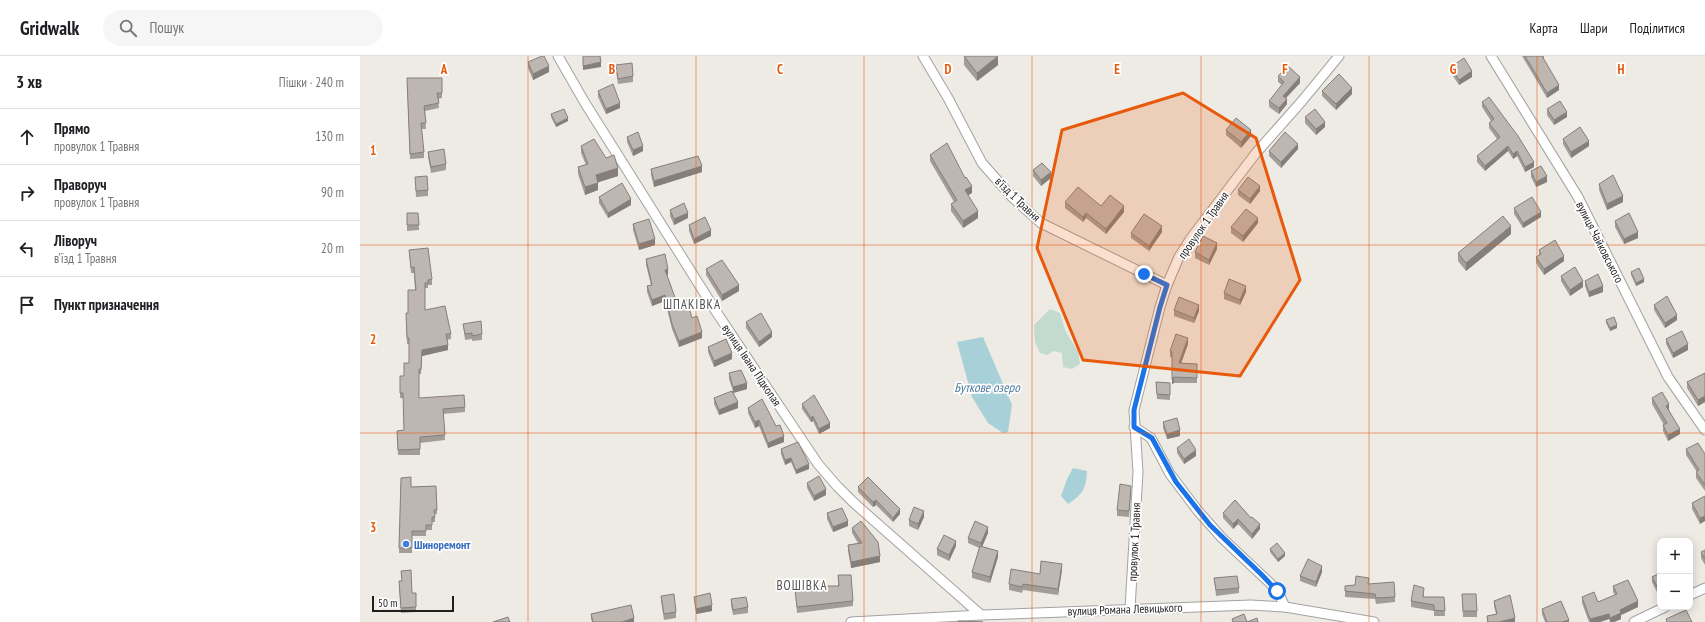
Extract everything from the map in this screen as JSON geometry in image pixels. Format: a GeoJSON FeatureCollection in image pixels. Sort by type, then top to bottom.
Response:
{"type":"FeatureCollection","features":[{"type":"Feature","properties":{"kind":"street","name":"вулиця Івана Підкопая"},"geometry":{"type":"LineString","coordinates":[[558,56],[585,103],[717,313],[818,464],[849,498],[981,615]]}},
{"type":"Feature","properties":{"kind":"street","name":"в’їзд 1 Травня"},"geometry":{"type":"LineString","coordinates":[[923,56],[948,98],[982,163],[1012,197],[1041,223],[1167,285]]}},
{"type":"Feature","properties":{"kind":"street","name":"провулок 1 Травня"},"geometry":{"type":"LineString","coordinates":[[1130,609],[1138,472],[1134,410],[1167,285],[1179,257],[1191,238],[1256,153],[1302,101],[1338,56]]}},
{"type":"Feature","properties":{"kind":"street","name":"вулиця Чайковського"},"geometry":{"type":"LineString","coordinates":[[1491,56],[1578,198],[1668,377],[1705,430]]}},
{"type":"Feature","properties":{"kind":"street"},"geometry":{"type":"LineString","coordinates":[[1134,427],[1152,438],[1170,474],[1198,511],[1222,538],[1271,584],[1280,596],[1285,607]]}},
{"type":"Feature","properties":{"kind":"street"},"geometry":{"type":"LineString","coordinates":[[1693,594],[1705,588]]}},
{"type":"Feature","properties":{"kind":"street","name":"вулиця Романа Левицького"},"geometry":{"type":"LineString","coordinates":[[851,622],[981,615],[1251,605],[1285,607],[1374,622]]}},
{"type":"Feature","properties":{"kind":"street"},"geometry":{"type":"LineString","coordinates":[[1634,622],[1659,610]]}},
{"type":"Feature","properties":{"kind":"highlighted area"},"geometry":{"type":"Polygon","coordinates":[[[1183,93],[1256,138],[1300,280],[1240,376],[1083,360],[1037,248],[1062,130],[1183,93]]]}},
{"type":"Feature","properties":{"kind":"green space","name":"Буткове озеро"},"geometry":{"type":"Polygon","coordinates":[[[1050,309],[1060,313],[1065,330],[1078,352],[1080,364],[1072,369],[1063,367],[1062,353],[1054,351],[1047,355],[1040,353],[1035,342],[1034,325],[1050,309]]]}},
{"type":"Feature","properties":{"kind":"water","name":"Буткове озеро"},"geometry":{"type":"Polygon","coordinates":[[[983,337],[1012,405],[1008,432],[1003,433],[988,423],[972,397],[957,342],[983,337]]]}},
{"type":"Feature","properties":{"kind":"water"},"geometry":{"type":"Polygon","coordinates":[[[1073,468],[1087,471],[1087,477],[1083,490],[1068,504],[1061,496],[1073,468]]]}},
{"type":"Feature","properties":{"kind":"building"},"geometry":{"type":"Polygon","coordinates":[[[544,56],[549,66],[533,74],[528,62],[544,56]]]}},
{"type":"Feature","properties":{"kind":"building"},"geometry":{"type":"Polygon","coordinates":[[[583,56],[600,56],[601,62],[583,66],[583,56]]]}},
{"type":"Feature","properties":{"kind":"building"},"geometry":{"type":"Polygon","coordinates":[[[964,56],[998,56],[977,73],[964,56]]]}},
{"type":"Feature","properties":{"kind":"building"},"geometry":{"type":"Polygon","coordinates":[[[1525,56],[1542,56],[1559,85],[1547,93],[1525,56]]]}},
{"type":"Feature","properties":{"kind":"building"},"geometry":{"type":"Polygon","coordinates":[[[1464,58],[1472,71],[1459,80],[1451,67],[1464,58]]]}},
{"type":"Feature","properties":{"kind":"building"},"geometry":{"type":"Polygon","coordinates":[[[632,63],[633,76],[618,79],[616,65],[632,63]]]}},
{"type":"Feature","properties":{"kind":"building"},"geometry":{"type":"Polygon","coordinates":[[[1288,66],[1300,77],[1283,96],[1287,99],[1279,108],[1269,101],[1284,82],[1278,76],[1288,66]]]}},
{"type":"Feature","properties":{"kind":"building"},"geometry":{"type":"Polygon","coordinates":[[[1339,74],[1352,88],[1336,104],[1322,91],[1339,74]]]}},
{"type":"Feature","properties":{"kind":"building"},"geometry":{"type":"Polygon","coordinates":[[[407,78],[442,78],[442,93],[437,93],[439,103],[424,106],[426,123],[421,123],[424,152],[410,154],[407,78]]]}},
{"type":"Feature","properties":{"kind":"building"},"geometry":{"type":"Polygon","coordinates":[[[613,84],[620,103],[606,109],[598,91],[613,84]]]}},
{"type":"Feature","properties":{"kind":"building"},"geometry":{"type":"Polygon","coordinates":[[[1489,97],[1518,136],[1534,162],[1525,167],[1517,151],[1513,154],[1508,146],[1485,166],[1477,156],[1500,137],[1489,123],[1494,119],[1482,102],[1489,97]]]}},
{"type":"Feature","properties":{"kind":"building"},"geometry":{"type":"Polygon","coordinates":[[[1560,101],[1567,112],[1554,120],[1547,109],[1560,101]]]}},
{"type":"Feature","properties":{"kind":"building"},"geometry":{"type":"Polygon","coordinates":[[[564,109],[568,118],[556,124],[551,114],[564,109]]]}},
{"type":"Feature","properties":{"kind":"building"},"geometry":{"type":"Polygon","coordinates":[[[1315,109],[1325,122],[1316,129],[1305,117],[1315,109]]]}},
{"type":"Feature","properties":{"kind":"building"},"geometry":{"type":"Polygon","coordinates":[[[1236,118],[1251,130],[1241,142],[1226,130],[1236,118]]]}},
{"type":"Feature","properties":{"kind":"building"},"geometry":{"type":"Polygon","coordinates":[[[1580,127],[1589,141],[1571,152],[1563,139],[1580,127]]]}},
{"type":"Feature","properties":{"kind":"building"},"geometry":{"type":"Polygon","coordinates":[[[638,132],[643,146],[633,150],[627,137],[638,132]]]}},
{"type":"Feature","properties":{"kind":"building"},"geometry":{"type":"Polygon","coordinates":[[[1285,132],[1298,144],[1281,162],[1269,151],[1285,132]]]}},
{"type":"Feature","properties":{"kind":"building"},"geometry":{"type":"Polygon","coordinates":[[[594,139],[606,158],[614,155],[618,168],[596,175],[598,183],[585,187],[578,167],[588,164],[581,146],[594,139]]]}},
{"type":"Feature","properties":{"kind":"building"},"geometry":{"type":"Polygon","coordinates":[[[947,143],[965,178],[966,177],[972,186],[965,190],[978,211],[963,221],[951,204],[957,200],[930,155],[947,143]]]}},
{"type":"Feature","properties":{"kind":"building"},"geometry":{"type":"Polygon","coordinates":[[[444,149],[446,164],[431,167],[428,152],[444,149]]]}},
{"type":"Feature","properties":{"kind":"building"},"geometry":{"type":"Polygon","coordinates":[[[698,156],[702,166],[654,181],[651,169],[698,156]]]}},
{"type":"Feature","properties":{"kind":"building"},"geometry":{"type":"Polygon","coordinates":[[[1042,163],[1051,172],[1041,180],[1033,170],[1042,163]]]}},
{"type":"Feature","properties":{"kind":"building"},"geometry":{"type":"Polygon","coordinates":[[[1541,166],[1547,176],[1536,182],[1531,171],[1541,166]]]}},
{"type":"Feature","properties":{"kind":"building"},"geometry":{"type":"Polygon","coordinates":[[[1613,175],[1623,196],[1607,204],[1599,184],[1613,175]]]}},
{"type":"Feature","properties":{"kind":"building"},"geometry":{"type":"Polygon","coordinates":[[[427,176],[428,190],[416,191],[415,177],[427,176]]]}},
{"type":"Feature","properties":{"kind":"building"},"geometry":{"type":"Polygon","coordinates":[[[1248,177],[1260,186],[1250,199],[1238,190],[1248,177]]]}},
{"type":"Feature","properties":{"kind":"building"},"geometry":{"type":"Polygon","coordinates":[[[622,183],[631,199],[608,213],[599,197],[622,183]]]}},
{"type":"Feature","properties":{"kind":"building"},"geometry":{"type":"Polygon","coordinates":[[[1078,187],[1101,206],[1110,195],[1124,206],[1106,229],[1086,213],[1083,217],[1065,202],[1078,187]]]}},
{"type":"Feature","properties":{"kind":"building"},"geometry":{"type":"Polygon","coordinates":[[[1532,197],[1541,212],[1523,223],[1514,208],[1532,197]]]}},
{"type":"Feature","properties":{"kind":"building"},"geometry":{"type":"Polygon","coordinates":[[[684,203],[688,213],[674,219],[670,210],[684,203]]]}},
{"type":"Feature","properties":{"kind":"building"},"geometry":{"type":"Polygon","coordinates":[[[1246,209],[1258,218],[1243,236],[1231,227],[1246,209]]]}},
{"type":"Feature","properties":{"kind":"building"},"geometry":{"type":"Polygon","coordinates":[[[407,213],[418,213],[419,225],[407,225],[407,213]]]}},
{"type":"Feature","properties":{"kind":"building"},"geometry":{"type":"Polygon","coordinates":[[[1629,213],[1638,232],[1624,239],[1615,221],[1629,213]]]}},
{"type":"Feature","properties":{"kind":"building"},"geometry":{"type":"Polygon","coordinates":[[[1144,214],[1162,226],[1149,246],[1131,233],[1144,214]]]}},
{"type":"Feature","properties":{"kind":"building"},"geometry":{"type":"Polygon","coordinates":[[[1503,216],[1511,226],[1466,263],[1458,253],[1503,216]]]}},
{"type":"Feature","properties":{"kind":"building"},"geometry":{"type":"Polygon","coordinates":[[[705,217],[711,230],[694,239],[689,225],[705,217]]]}},
{"type":"Feature","properties":{"kind":"building"},"geometry":{"type":"Polygon","coordinates":[[[649,219],[655,239],[639,244],[633,224],[649,219]]]}},
{"type":"Feature","properties":{"kind":"building"},"geometry":{"type":"Polygon","coordinates":[[[1203,236],[1217,243],[1209,260],[1195,252],[1203,236]]]}},
{"type":"Feature","properties":{"kind":"building"},"geometry":{"type":"Polygon","coordinates":[[[1555,240],[1564,256],[1544,269],[1536,257],[1541,254],[1539,250],[1555,240]]]}},
{"type":"Feature","properties":{"kind":"building"},"geometry":{"type":"Polygon","coordinates":[[[428,248],[432,279],[428,280],[428,283],[425,283],[425,310],[445,306],[451,334],[446,334],[448,345],[422,350],[421,369],[419,369],[419,398],[464,395],[465,407],[443,409],[445,435],[420,437],[420,449],[398,450],[397,431],[404,430],[403,393],[400,393],[400,376],[404,376],[404,363],[409,363],[409,338],[407,338],[406,313],[408,313],[408,290],[416,290],[414,267],[411,268],[409,250],[428,248]]]}},
{"type":"Feature","properties":{"kind":"building"},"geometry":{"type":"Polygon","coordinates":[[[665,254],[668,269],[665,270],[677,303],[687,300],[692,318],[697,316],[702,332],[679,341],[672,324],[665,295],[652,300],[647,286],[652,285],[646,259],[665,254]]]}},
{"type":"Feature","properties":{"kind":"building"},"geometry":{"type":"Polygon","coordinates":[[[722,260],[739,285],[722,295],[706,269],[722,260]]]}},
{"type":"Feature","properties":{"kind":"building"},"geometry":{"type":"Polygon","coordinates":[[[1575,267],[1583,281],[1570,290],[1561,276],[1575,267]]]}},
{"type":"Feature","properties":{"kind":"building"},"geometry":{"type":"Polygon","coordinates":[[[1639,268],[1644,279],[1636,283],[1631,272],[1639,268]]]}},
{"type":"Feature","properties":{"kind":"building"},"geometry":{"type":"Polygon","coordinates":[[[1598,274],[1603,286],[1589,292],[1585,281],[1598,274]]]}},
{"type":"Feature","properties":{"kind":"building"},"geometry":{"type":"Polygon","coordinates":[[[1229,279],[1246,286],[1240,300],[1224,293],[1229,279]]]}},
{"type":"Feature","properties":{"kind":"building"},"geometry":{"type":"Polygon","coordinates":[[[1667,296],[1677,315],[1665,323],[1654,305],[1667,296]]]}},
{"type":"Feature","properties":{"kind":"building"},"geometry":{"type":"Polygon","coordinates":[[[1179,297],[1199,305],[1194,318],[1174,310],[1179,297]]]}},
{"type":"Feature","properties":{"kind":"building"},"geometry":{"type":"Polygon","coordinates":[[[761,313],[772,332],[759,342],[746,322],[761,313]]]}},
{"type":"Feature","properties":{"kind":"building"},"geometry":{"type":"Polygon","coordinates":[[[1614,317],[1617,325],[1610,328],[1606,320],[1614,317]]]}},
{"type":"Feature","properties":{"kind":"building"},"geometry":{"type":"Polygon","coordinates":[[[481,321],[482,334],[472,336],[472,333],[465,334],[463,324],[481,321]]]}},
{"type":"Feature","properties":{"kind":"building"},"geometry":{"type":"Polygon","coordinates":[[[1682,331],[1688,344],[1673,353],[1666,339],[1682,331]]]}},
{"type":"Feature","properties":{"kind":"building"},"geometry":{"type":"Polygon","coordinates":[[[1176,334],[1188,338],[1179,363],[1197,364],[1197,378],[1174,377],[1172,379],[1172,352],[1170,351],[1176,334]]]}},
{"type":"Feature","properties":{"kind":"building"},"geometry":{"type":"Polygon","coordinates":[[[726,339],[732,353],[714,361],[708,347],[726,339]]]}},
{"type":"Feature","properties":{"kind":"building"},"geometry":{"type":"Polygon","coordinates":[[[741,370],[747,383],[733,387],[729,373],[741,370]]]}},
{"type":"Feature","properties":{"kind":"building"},"geometry":{"type":"Polygon","coordinates":[[[1705,373],[1705,396],[1698,400],[1687,382],[1705,373]]]}},
{"type":"Feature","properties":{"kind":"building"},"geometry":{"type":"Polygon","coordinates":[[[1156,382],[1170,383],[1170,395],[1157,394],[1156,382]]]}},
{"type":"Feature","properties":{"kind":"building"},"geometry":{"type":"Polygon","coordinates":[[[732,391],[738,402],[719,410],[714,398],[732,391]]]}},
{"type":"Feature","properties":{"kind":"building"},"geometry":{"type":"Polygon","coordinates":[[[1662,392],[1669,404],[1666,406],[1680,429],[1668,435],[1663,425],[1667,423],[1652,398],[1662,392]]]}},
{"type":"Feature","properties":{"kind":"building"},"geometry":{"type":"Polygon","coordinates":[[[814,395],[830,423],[819,429],[813,416],[811,418],[802,404],[814,395]]]}},
{"type":"Feature","properties":{"kind":"building"},"geometry":{"type":"Polygon","coordinates":[[[762,399],[776,426],[780,425],[784,436],[768,443],[759,420],[755,422],[748,408],[762,399]]]}},
{"type":"Feature","properties":{"kind":"building"},"geometry":{"type":"Polygon","coordinates":[[[1177,418],[1180,430],[1167,434],[1163,422],[1177,418]]]}},
{"type":"Feature","properties":{"kind":"building"},"geometry":{"type":"Polygon","coordinates":[[[1189,439],[1196,450],[1184,459],[1177,448],[1189,439]]]}},
{"type":"Feature","properties":{"kind":"building"},"geometry":{"type":"Polygon","coordinates":[[[798,442],[809,464],[796,470],[791,458],[785,460],[781,449],[798,442]]]}},
{"type":"Feature","properties":{"kind":"building"},"geometry":{"type":"Polygon","coordinates":[[[1698,443],[1705,454],[1705,485],[1696,472],[1699,470],[1686,449],[1698,443]]]}},
{"type":"Feature","properties":{"kind":"building"},"geometry":{"type":"Polygon","coordinates":[[[819,476],[826,489],[814,496],[807,483],[819,476]]]}},
{"type":"Feature","properties":{"kind":"building"},"geometry":{"type":"Polygon","coordinates":[[[411,477],[411,487],[436,486],[437,510],[434,510],[435,517],[432,517],[432,525],[426,525],[426,531],[412,531],[412,548],[399,548],[401,478],[411,477]]]}},
{"type":"Feature","properties":{"kind":"building"},"geometry":{"type":"Polygon","coordinates":[[[868,477],[900,509],[893,518],[876,500],[873,502],[858,487],[868,477]]]}},
{"type":"Feature","properties":{"kind":"building"},"geometry":{"type":"Polygon","coordinates":[[[1120,484],[1131,486],[1129,511],[1117,510],[1120,484]]]}},
{"type":"Feature","properties":{"kind":"building"},"geometry":{"type":"Polygon","coordinates":[[[1705,496],[1705,516],[1700,518],[1692,503],[1705,496]]]}},
{"type":"Feature","properties":{"kind":"building"},"geometry":{"type":"Polygon","coordinates":[[[1235,500],[1251,518],[1252,517],[1260,524],[1252,534],[1238,519],[1233,524],[1223,513],[1235,500]]]}},
{"type":"Feature","properties":{"kind":"building"},"geometry":{"type":"Polygon","coordinates":[[[914,507],[924,511],[918,524],[909,520],[914,507]]]}},
{"type":"Feature","properties":{"kind":"building"},"geometry":{"type":"Polygon","coordinates":[[[842,508],[848,521],[833,527],[827,513],[842,508]]]}},
{"type":"Feature","properties":{"kind":"building"},"geometry":{"type":"Polygon","coordinates":[[[861,521],[878,542],[880,556],[851,562],[848,545],[862,543],[852,528],[861,521]]]}},
{"type":"Feature","properties":{"kind":"building"},"geometry":{"type":"Polygon","coordinates":[[[975,521],[988,527],[981,543],[968,538],[975,521]]]}},
{"type":"Feature","properties":{"kind":"building"},"geometry":{"type":"Polygon","coordinates":[[[944,535],[956,541],[949,555],[937,549],[944,535]]]}},
{"type":"Feature","properties":{"kind":"building"},"geometry":{"type":"Polygon","coordinates":[[[1277,543],[1285,553],[1278,559],[1270,549],[1277,543]]]}},
{"type":"Feature","properties":{"kind":"building"},"geometry":{"type":"Polygon","coordinates":[[[980,546],[998,551],[990,577],[972,572],[980,546]]]}},
{"type":"Feature","properties":{"kind":"building"},"geometry":{"type":"Polygon","coordinates":[[[1705,550],[1705,559],[1701,552],[1705,550]]]}},
{"type":"Feature","properties":{"kind":"building"},"geometry":{"type":"Polygon","coordinates":[[[1308,559],[1322,566],[1316,582],[1300,576],[1308,559]]]}},
{"type":"Feature","properties":{"kind":"building"},"geometry":{"type":"Polygon","coordinates":[[[1041,561],[1062,564],[1058,589],[1023,584],[1022,587],[1009,584],[1011,569],[1040,574],[1041,561]]]}},
{"type":"Feature","properties":{"kind":"building"},"geometry":{"type":"Polygon","coordinates":[[[411,570],[412,593],[416,593],[416,607],[401,608],[399,581],[402,581],[401,571],[411,570]]]}},
{"type":"Feature","properties":{"kind":"building"},"geometry":{"type":"Polygon","coordinates":[[[1657,574],[1657,586],[1652,577],[1657,574]]]}},
{"type":"Feature","properties":{"kind":"building"},"geometry":{"type":"Polygon","coordinates":[[[838,575],[851,575],[853,601],[797,607],[795,590],[821,589],[820,586],[839,586],[838,575]]]}},
{"type":"Feature","properties":{"kind":"building"},"geometry":{"type":"Polygon","coordinates":[[[1237,576],[1239,588],[1216,590],[1214,578],[1237,576]]]}},
{"type":"Feature","properties":{"kind":"building"},"geometry":{"type":"Polygon","coordinates":[[[1356,576],[1369,578],[1368,584],[1394,582],[1395,597],[1376,598],[1375,594],[1345,591],[1345,586],[1355,585],[1356,576]]]}},
{"type":"Feature","properties":{"kind":"building"},"geometry":{"type":"Polygon","coordinates":[[[1628,580],[1638,601],[1620,610],[1621,613],[1610,618],[1609,614],[1590,619],[1582,597],[1594,592],[1598,602],[1617,594],[1613,586],[1628,580]]]}},
{"type":"Feature","properties":{"kind":"building"},"geometry":{"type":"Polygon","coordinates":[[[1414,585],[1424,588],[1423,597],[1444,597],[1445,611],[1434,610],[1434,605],[1411,601],[1414,585]]]}},
{"type":"Feature","properties":{"kind":"building"},"geometry":{"type":"Polygon","coordinates":[[[710,593],[712,605],[696,609],[694,597],[710,593]]]}},
{"type":"Feature","properties":{"kind":"building"},"geometry":{"type":"Polygon","coordinates":[[[674,594],[676,612],[664,614],[661,596],[674,594]]]}},
{"type":"Feature","properties":{"kind":"building"},"geometry":{"type":"Polygon","coordinates":[[[1462,594],[1476,594],[1477,611],[1463,611],[1462,594]]]}},
{"type":"Feature","properties":{"kind":"building"},"geometry":{"type":"Polygon","coordinates":[[[1510,595],[1515,618],[1499,622],[1488,622],[1487,616],[1497,614],[1494,601],[1510,595]]]}},
{"type":"Feature","properties":{"kind":"building"},"geometry":{"type":"Polygon","coordinates":[[[746,597],[748,607],[733,610],[731,599],[746,597]]]}},
{"type":"Feature","properties":{"kind":"building"},"geometry":{"type":"Polygon","coordinates":[[[1561,601],[1569,620],[1562,622],[1547,622],[1542,609],[1561,601]]]}},
{"type":"Feature","properties":{"kind":"building"},"geometry":{"type":"Polygon","coordinates":[[[631,605],[634,618],[622,622],[593,622],[591,614],[631,605]]]}},
{"type":"Feature","properties":{"kind":"building"},"geometry":{"type":"Polygon","coordinates":[[[1686,610],[1692,622],[1667,622],[1666,619],[1686,610]]]}},
{"type":"Feature","properties":{"kind":"building"},"geometry":{"type":"Polygon","coordinates":[[[1244,614],[1247,622],[1233,622],[1232,619],[1244,614]]]}},
{"type":"Feature","properties":{"kind":"building"},"geometry":{"type":"Polygon","coordinates":[[[508,617],[510,622],[493,622],[508,617]]]}},
{"type":"Feature","properties":{"kind":"building"},"geometry":{"type":"Polygon","coordinates":[[[1257,618],[1258,622],[1247,622],[1257,618]]]}},
{"type":"Feature","properties":{"kind":"building"},"geometry":{"type":"Polygon","coordinates":[[[958,621],[983,622],[958,622],[958,621]]]}},
{"type":"Feature","properties":{"kind":"place","name":"Шиноремонт"},"geometry":{"type":"Point","coordinates":[406,544]}},
{"type":"Feature","properties":{"kind":"district","name":"ШПАКІВКА"},"geometry":{"type":"Point","coordinates":[692,304]}},
{"type":"Feature","properties":{"kind":"district","name":"ВОШІВКА"},"geometry":{"type":"Point","coordinates":[802,585]}},
{"type":"Feature","properties":{"kind":"route"},"geometry":{"type":"LineString","coordinates":[[1144,274],[1167,285],[1134,410],[1134,427],[1152,438],[1170,474],[1210,525],[1277,591]]}}]}
